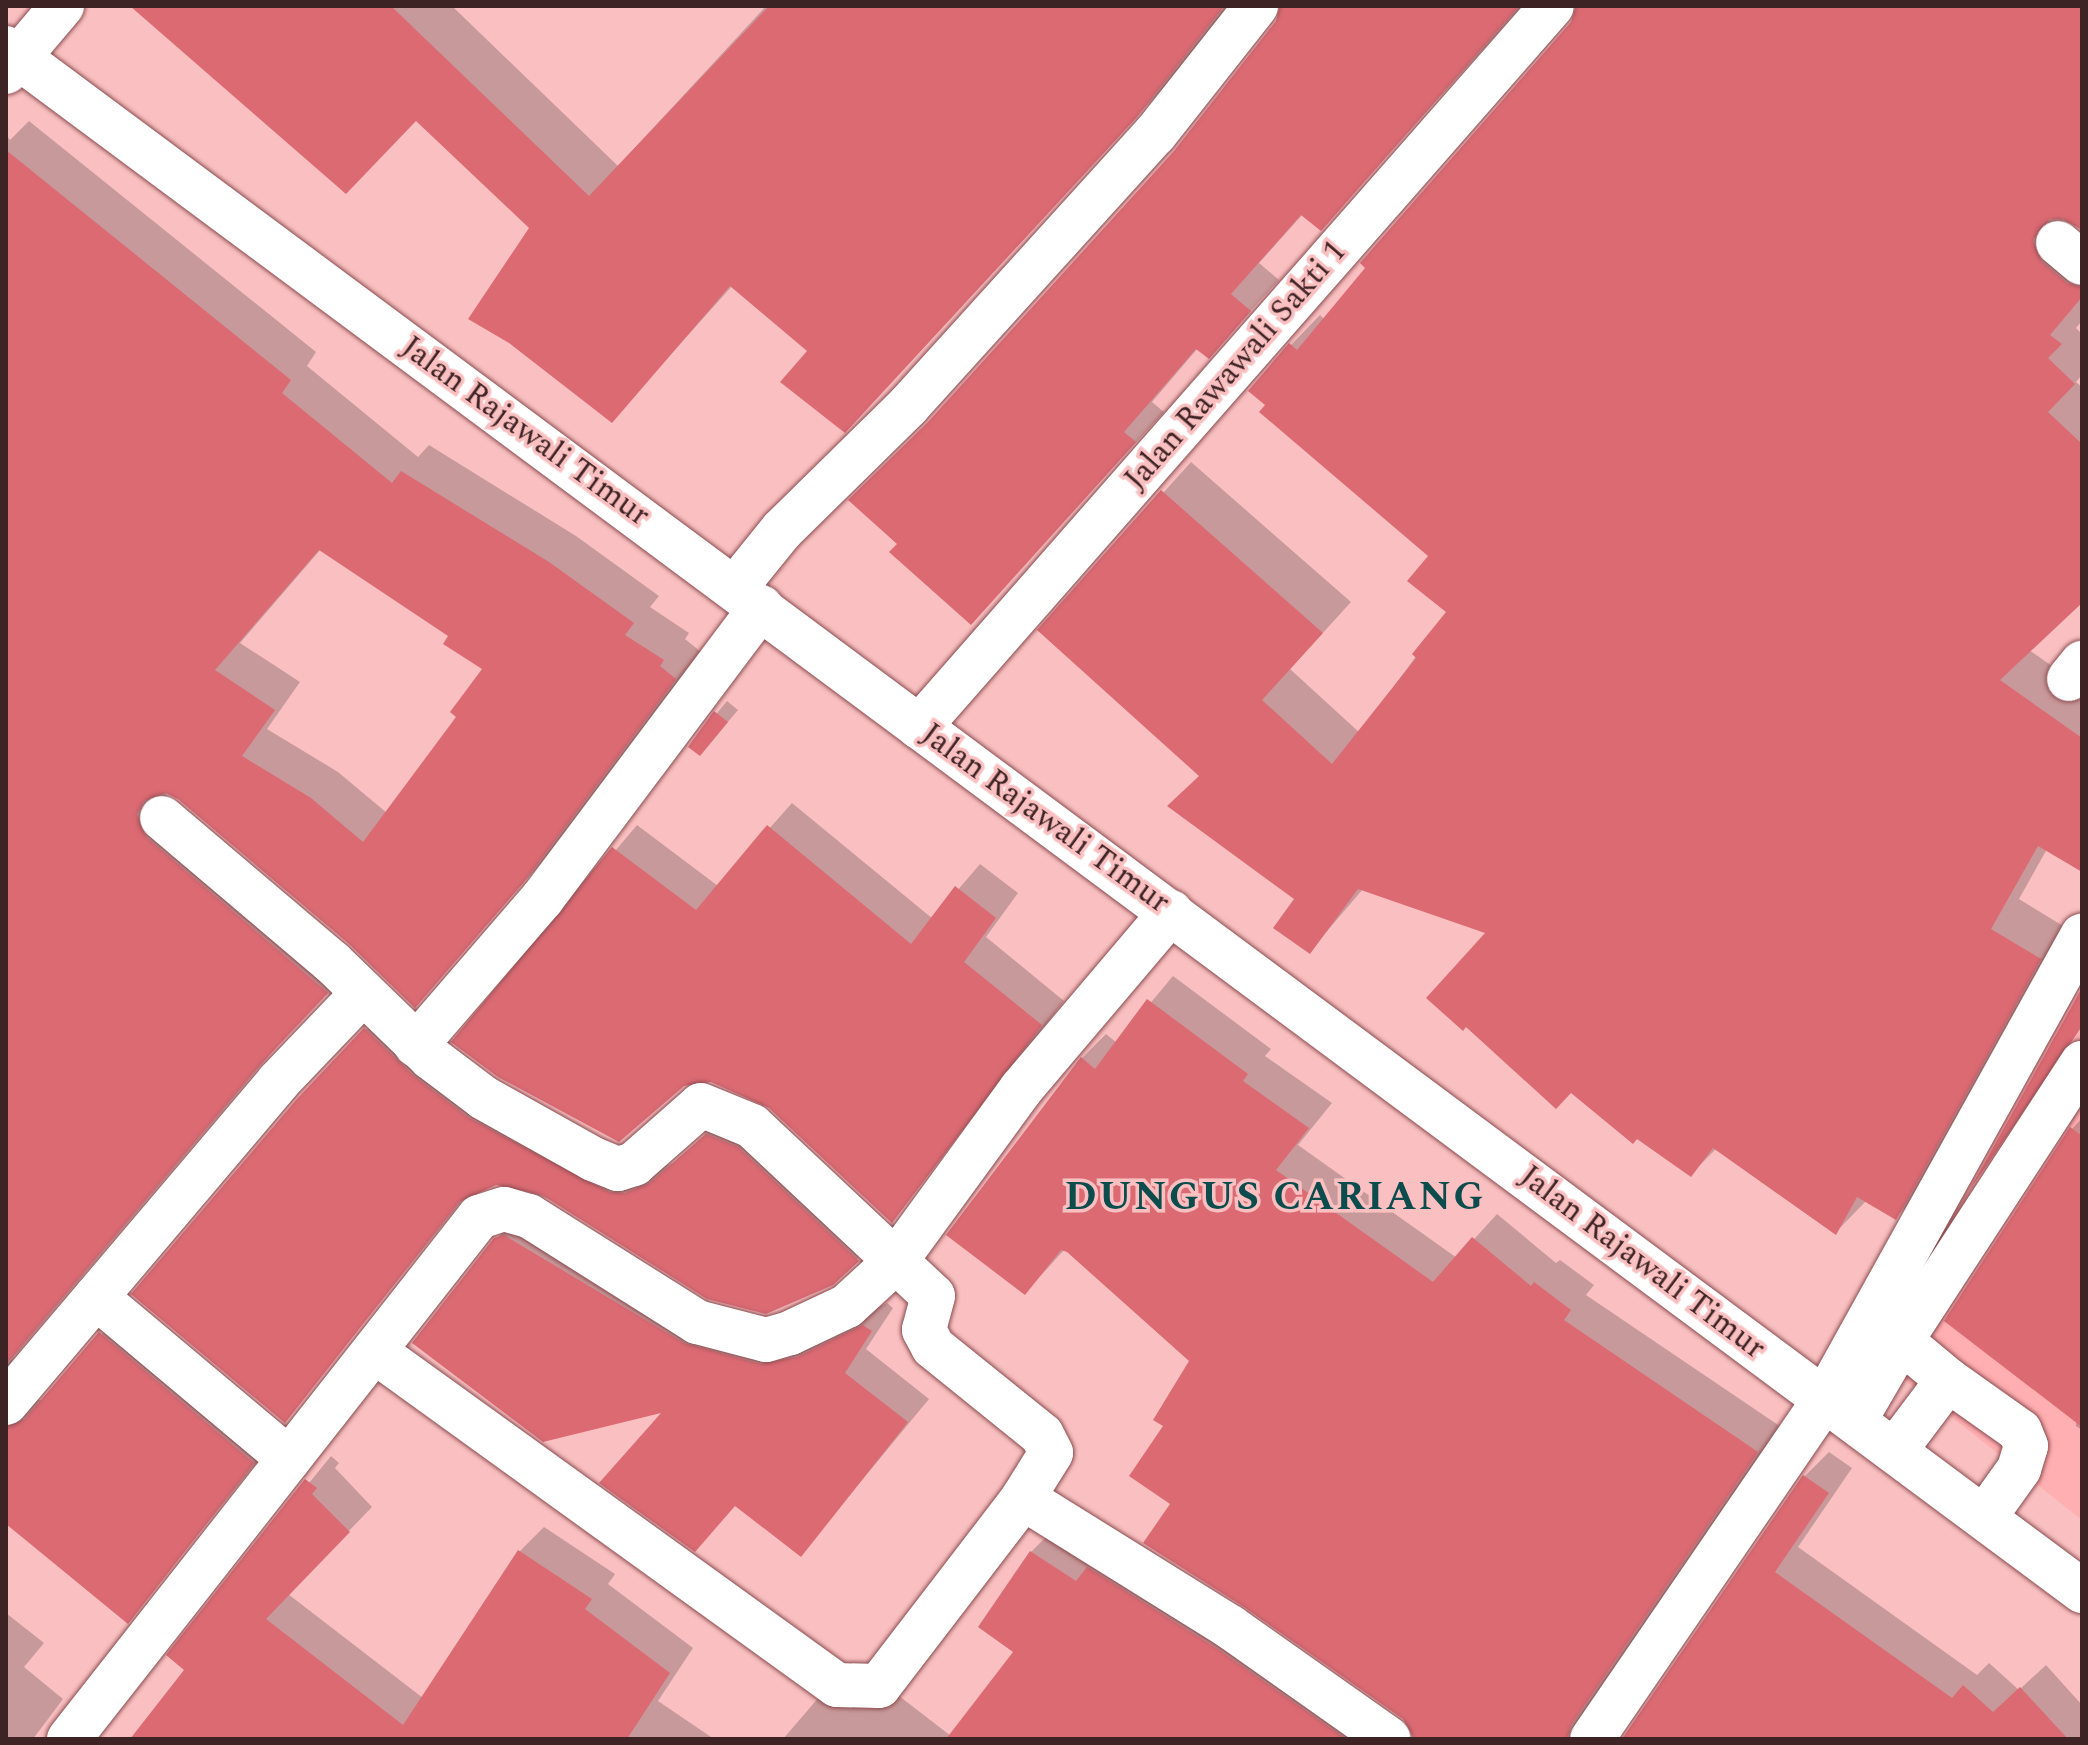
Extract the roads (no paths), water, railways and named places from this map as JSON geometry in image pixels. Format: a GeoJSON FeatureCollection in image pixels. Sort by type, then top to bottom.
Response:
{"type":"FeatureCollection","features":[{"type":"Feature","properties":{"kind":"street"},"geometry":{"type":"LineString","coordinates":[[10,60],[62,6]]}},
{"type":"Feature","properties":{"kind":"street"},"geometry":{"type":"LineString","coordinates":[[416,1045],[542,899],[748,597],[782,530],[909,405],[1155,134],[1256,6]]}},
{"type":"Feature","properties":{"kind":"street","name":"Jalan Rawawali Sakti 1"},"geometry":{"type":"LineString","coordinates":[[919,727],[1552,6]]}},
{"type":"Feature","properties":{"kind":"street","name":"Jalan Rajawali Timur"},"geometry":{"type":"LineString","coordinates":[[10,60],[748,597],[919,727],[1896,1449],[1984,1518],[2079,1584]]}},
{"type":"Feature","properties":{"kind":"street"},"geometry":{"type":"LineString","coordinates":[[162,818],[363,993],[416,1045],[484,1098],[618,1169],[634,1164],[701,1105],[752,1126],[933,1296],[924,1330],[933,1347],[1048,1444],[1051,1453],[1023,1498],[879,1686],[837,1685],[374,1351]]}},
{"type":"Feature","properties":{"kind":"street"},"geometry":{"type":"LineString","coordinates":[[69,1739],[479,1217],[492,1209],[529,1216],[697,1322],[766,1340],[847,1306],[895,1262],[1021,1089],[1171,912]]}},
{"type":"Feature","properties":{"kind":"street"},"geometry":{"type":"LineString","coordinates":[[1840,1410],[2082,936]]}},
{"type":"Feature","properties":{"kind":"street"},"geometry":{"type":"LineString","coordinates":[[6,1403],[278,1082],[363,993]]}},
{"type":"Feature","properties":{"kind":"street"},"geometry":{"type":"LineString","coordinates":[[1592,1739],[1840,1410],[1901,1341],[2082,1063]]}},
{"type":"Feature","properties":{"kind":"street"},"geometry":{"type":"LineString","coordinates":[[96,1297],[289,1459]]}},
{"type":"Feature","properties":{"kind":"street"},"geometry":{"type":"LineString","coordinates":[[1901,1341],[1948,1380],[2020,1431],[2026,1446],[2019,1469],[1984,1518]]}},
{"type":"Feature","properties":{"kind":"street"},"geometry":{"type":"LineString","coordinates":[[1896,1449],[1948,1380]]}},
{"type":"Feature","properties":{"kind":"street"},"geometry":{"type":"LineString","coordinates":[[1023,1498],[1230,1627],[1389,1739]]}},
{"type":"Feature","properties":{"kind":"district","name":"DUNGUS CARIANG"},"geometry":{"type":"Point","coordinates":[1275,1198]}}]}
